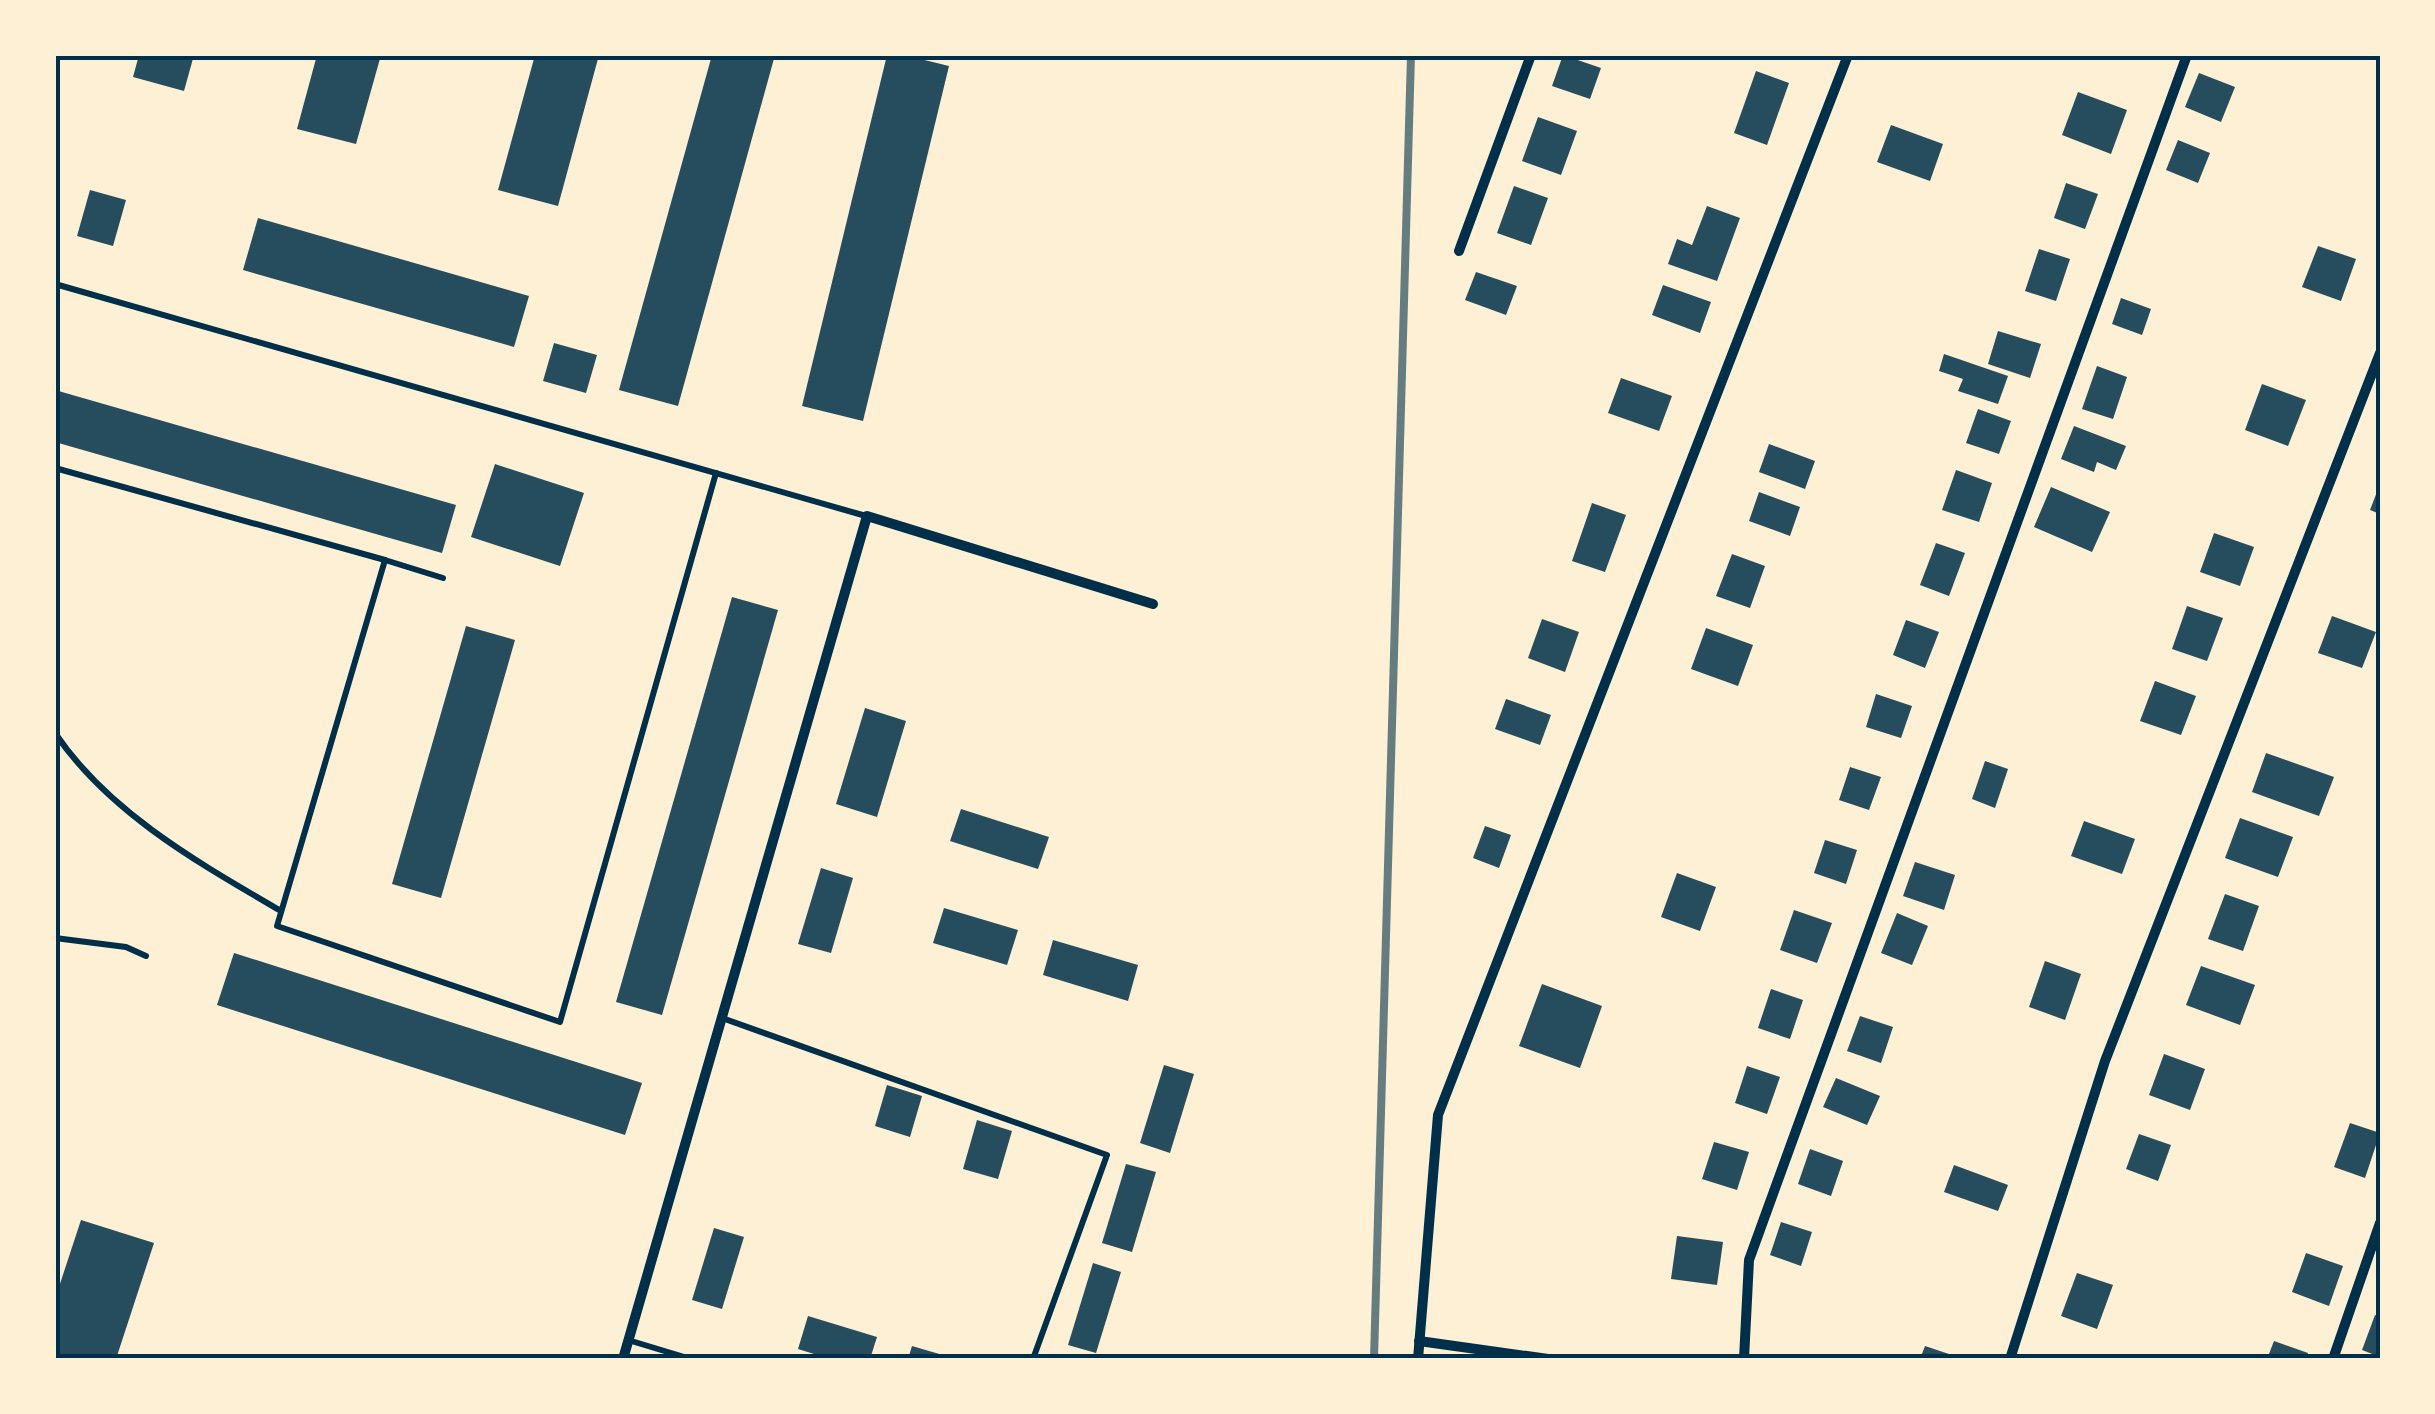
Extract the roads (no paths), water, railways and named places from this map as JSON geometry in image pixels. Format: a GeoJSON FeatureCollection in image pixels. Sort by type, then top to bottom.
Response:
{"type":"FeatureCollection","features":[{"type":"Feature","properties":{"kind":"street"},"geometry":{"type":"LineString","coordinates":[[1459,251],[1531,55]]}},
{"type":"Feature","properties":{"kind":"street"},"geometry":{"type":"LineString","coordinates":[[1418,1359],[1438,1116],[1848,55]]}},
{"type":"Feature","properties":{"kind":"street"},"geometry":{"type":"LineString","coordinates":[[1744,1359],[1749,1260],[2187,55]]}},
{"type":"Feature","properties":{"kind":"street"},"geometry":{"type":"LineString","coordinates":[[2010,1359],[2105,1061],[2380,354]]}},
{"type":"Feature","properties":{"kind":"street"},"geometry":{"type":"LineString","coordinates":[[623,1359],[867,516],[1153,604]]}},
{"type":"Feature","properties":{"kind":"street"},"geometry":{"type":"LineString","coordinates":[[2333,1359],[2380,1223]]}},
{"type":"Feature","properties":{"kind":"street"},"geometry":{"type":"LineString","coordinates":[[1419,1341],[1548,1359]]}},
{"type":"Feature","properties":{"kind":"lane"},"geometry":{"type":"LineString","coordinates":[[55,284],[867,516]]}},
{"type":"Feature","properties":{"kind":"lane"},"geometry":{"type":"LineString","coordinates":[[55,468],[443,578]]}},
{"type":"Feature","properties":{"kind":"lane"},"geometry":{"type":"LineString","coordinates":[[385,560],[277,926],[560,1022],[716,473]]}},
{"type":"Feature","properties":{"kind":"lane"},"geometry":{"type":"LineString","coordinates":[[55,732],[75,762],[174,848],[281,911]]}},
{"type":"Feature","properties":{"kind":"lane"},"geometry":{"type":"LineString","coordinates":[[55,938],[126,947],[146,956]]}},
{"type":"Feature","properties":{"kind":"lane"},"geometry":{"type":"LineString","coordinates":[[722,1018],[1107,1155],[1033,1359]]}},
{"type":"Feature","properties":{"kind":"lane"},"geometry":{"type":"LineString","coordinates":[[628,1340],[691,1359]]}},
{"type":"Feature","properties":{"kind":"railway"},"geometry":{"type":"LineString","coordinates":[[1374,1359],[1411,55]]}}]}
